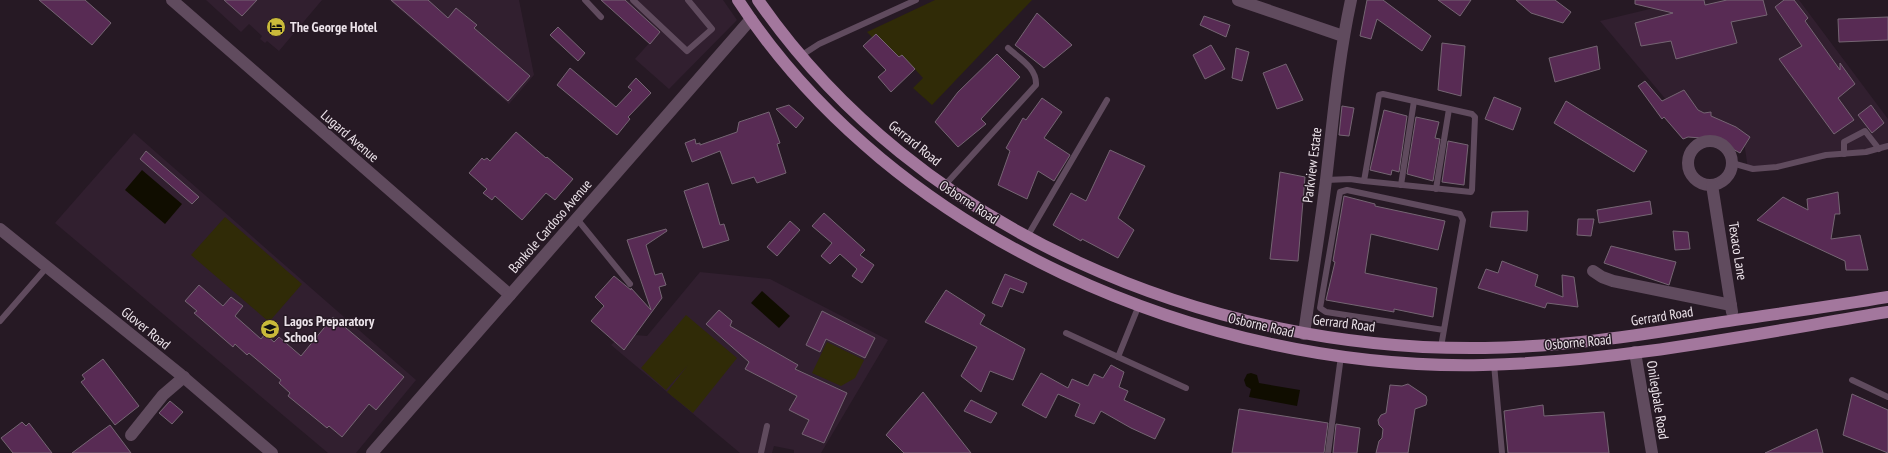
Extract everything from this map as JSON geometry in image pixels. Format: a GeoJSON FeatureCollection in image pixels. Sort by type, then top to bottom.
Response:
{"type":"FeatureCollection","features":[{"type":"Feature","properties":{"kind":"main road","name":"Osborne Road"},"geometry":{"type":"LineString","coordinates":[[738,0],[775,51],[836,118],[872,150],[930,195],[993,236],[1081,282],[1139,305],[1258,341],[1341,356],[1411,364],[1494,364],[1635,352],[1888,312]]}},
{"type":"Feature","properties":{"kind":"main road","name":"Gerrard Road"},"geometry":{"type":"LineString","coordinates":[[758,0],[800,56],[864,121],[900,151],[945,185],[1027,236],[1085,266],[1154,293],[1246,322],[1304,334],[1394,345],[1484,348],[1548,345],[1627,337],[1888,297]]}},
{"type":"Feature","properties":{"kind":"street","name":"Lugard Avenue"},"geometry":{"type":"LineString","coordinates":[[172,0],[510,295]]}},
{"type":"Feature","properties":{"kind":"street"},"geometry":{"type":"LineString","coordinates":[[1238,0],[1343,36]]}},
{"type":"Feature","properties":{"kind":"street","name":"Parkview Estate"},"geometry":{"type":"LineString","coordinates":[[1304,334],[1326,180],[1330,133],[1343,36],[1351,0]]}},
{"type":"Feature","properties":{"kind":"street","name":"Bankole Cardoso Avenue"},"geometry":{"type":"LineString","coordinates":[[372,453],[751,19]]}},
{"type":"Feature","properties":{"kind":"street"},"geometry":{"type":"LineString","coordinates":[[1705,142],[1720,144],[1730,153],[1732,163],[1729,174],[1725,180],[1712,185],[1698,182],[1689,170],[1689,156],[1693,150],[1705,142]]}},
{"type":"Feature","properties":{"kind":"street","name":"Texaco Lane"},"geometry":{"type":"LineString","coordinates":[[1712,185],[1733,321]]}},
{"type":"Feature","properties":{"kind":"street","name":"Glover Road"},"geometry":{"type":"LineString","coordinates":[[0,229],[184,377],[272,453]]}},
{"type":"Feature","properties":{"kind":"street"},"geometry":{"type":"LineString","coordinates":[[1593,271],[1613,281],[1731,305]]}},
{"type":"Feature","properties":{"kind":"street","name":"Onilegbale Road"},"geometry":{"type":"LineString","coordinates":[[1635,352],[1652,453]]}},
{"type":"Feature","properties":{"kind":"street"},"geometry":{"type":"LineString","coordinates":[[131,435],[163,395],[184,377]]}},
{"type":"Feature","properties":{"kind":"lane"},"geometry":{"type":"LineString","coordinates":[[585,0],[600,18]]}},
{"type":"Feature","properties":{"kind":"lane"},"geometry":{"type":"LineString","coordinates":[[633,0],[687,51],[712,29],[688,0]]}},
{"type":"Feature","properties":{"kind":"lane"},"geometry":{"type":"LineString","coordinates":[[800,56],[819,44],[916,0]]}},
{"type":"Feature","properties":{"kind":"lane"},"geometry":{"type":"LineString","coordinates":[[945,185],[1036,85],[1036,76],[1033,71],[1008,48]]}},
{"type":"Feature","properties":{"kind":"lane"},"geometry":{"type":"LineString","coordinates":[[1326,180],[1350,179],[1364,181],[1436,189],[1471,192],[1475,117],[1472,114],[1383,94],[1379,95],[1364,181]]}},
{"type":"Feature","properties":{"kind":"lane"},"geometry":{"type":"LineString","coordinates":[[1027,236],[1106,100]]}},
{"type":"Feature","properties":{"kind":"lane"},"geometry":{"type":"LineString","coordinates":[[1401,185],[1414,101]]}},
{"type":"Feature","properties":{"kind":"lane"},"geometry":{"type":"LineString","coordinates":[[1436,189],[1449,109]]}},
{"type":"Feature","properties":{"kind":"lane"},"geometry":{"type":"LineString","coordinates":[[1844,154],[1844,142],[1865,131],[1878,148]]}},
{"type":"Feature","properties":{"kind":"lane"},"geometry":{"type":"LineString","coordinates":[[1732,163],[1753,169],[1777,167],[1826,155],[1866,152],[1888,146]]}},
{"type":"Feature","properties":{"kind":"lane"},"geometry":{"type":"LineString","coordinates":[[1441,347],[1444,330],[1463,220],[1460,214],[1347,190],[1340,192],[1320,308],[1326,312],[1444,330]]}},
{"type":"Feature","properties":{"kind":"lane"},"geometry":{"type":"LineString","coordinates":[[577,219],[630,284]]}},
{"type":"Feature","properties":{"kind":"lane"},"geometry":{"type":"LineString","coordinates":[[0,321],[47,267]]}},
{"type":"Feature","properties":{"kind":"lane"},"geometry":{"type":"LineString","coordinates":[[1118,357],[1139,305]]}},
{"type":"Feature","properties":{"kind":"lane"},"geometry":{"type":"LineString","coordinates":[[1066,333],[1186,388]]}},
{"type":"Feature","properties":{"kind":"lane"},"geometry":{"type":"LineString","coordinates":[[1328,453],[1341,356]]}},
{"type":"Feature","properties":{"kind":"lane"},"geometry":{"type":"LineString","coordinates":[[1494,364],[1502,453]]}},
{"type":"Feature","properties":{"kind":"lane"},"geometry":{"type":"LineString","coordinates":[[1852,380],[1888,397]]}},
{"type":"Feature","properties":{"kind":"lane"},"geometry":{"type":"LineString","coordinates":[[760,453],[767,426]]}},
{"type":"Feature","properties":{"kind":"shaded area","name":"The George Hotel"},"geometry":{"type":"Polygon","coordinates":[[[206,0],[322,0],[279,51],[267,41],[265,43],[260,39],[262,36],[249,24],[241,32],[206,0]]]}},
{"type":"Feature","properties":{"kind":"shaded area"},"geometry":{"type":"Polygon","coordinates":[[[389,0],[519,0],[534,75],[509,104],[389,0]]]}},
{"type":"Feature","properties":{"kind":"shaded area"},"geometry":{"type":"Polygon","coordinates":[[[625,0],[723,0],[737,20],[669,89],[635,59],[660,31],[625,0]]]}},
{"type":"Feature","properties":{"kind":"shaded area"},"geometry":{"type":"Polygon","coordinates":[[[935,0],[1032,0],[932,105],[913,88],[923,78],[902,55],[899,57],[876,34],[873,38],[867,32],[935,0]]]}},
{"type":"Feature","properties":{"kind":"shaded area"},"geometry":{"type":"Polygon","coordinates":[[[1687,0],[1799,0],[1888,119],[1888,150],[1748,169],[1744,142],[1689,127],[1600,21],[1687,0]]]}},
{"type":"Feature","properties":{"kind":"shaded area","name":"Lagos Preparatory School"},"geometry":{"type":"Polygon","coordinates":[[[134,133],[416,380],[356,453],[328,453],[55,223],[134,133]]]}},
{"type":"Feature","properties":{"kind":"shaded area"},"geometry":{"type":"Polygon","coordinates":[[[142,170],[182,204],[165,224],[125,190],[142,170]]]}},
{"type":"Feature","properties":{"kind":"shaded area"},"geometry":{"type":"Polygon","coordinates":[[[225,217],[302,284],[269,322],[191,255],[225,217]]]}},
{"type":"Feature","properties":{"kind":"shaded area"},"geometry":{"type":"Polygon","coordinates":[[[700,272],[770,279],[888,340],[821,453],[794,453],[794,450],[774,446],[772,453],[740,453],[611,345],[623,334],[647,336],[700,272]]]}},
{"type":"Feature","properties":{"kind":"shaded area"},"geometry":{"type":"Polygon","coordinates":[[[762,291],[790,316],[779,328],[751,303],[762,291]]]}},
{"type":"Feature","properties":{"kind":"shaded area"},"geometry":{"type":"Polygon","coordinates":[[[686,315],[737,358],[693,413],[667,392],[688,365],[666,390],[641,368],[686,315]]]}},
{"type":"Feature","properties":{"kind":"shaded area"},"geometry":{"type":"Polygon","coordinates":[[[827,342],[864,360],[855,378],[841,386],[812,373],[827,342]]]}},
{"type":"Feature","properties":{"kind":"shaded area"},"geometry":{"type":"Polygon","coordinates":[[[1251,373],[1257,375],[1259,383],[1300,390],[1297,406],[1249,397],[1251,389],[1246,386],[1244,380],[1247,374],[1251,373]]]}},
{"type":"Feature","properties":{"kind":"building"},"geometry":{"type":"Polygon","coordinates":[[[39,0],[85,0],[111,23],[92,45],[39,0]]]}},
{"type":"Feature","properties":{"kind":"building"},"geometry":{"type":"Polygon","coordinates":[[[224,0],[257,0],[242,16],[224,0]]]}},
{"type":"Feature","properties":{"kind":"building"},"geometry":{"type":"Polygon","coordinates":[[[391,0],[428,0],[448,18],[456,8],[477,25],[474,28],[530,76],[508,101],[391,0]]]}},
{"type":"Feature","properties":{"kind":"building"},"geometry":{"type":"Polygon","coordinates":[[[601,0],[625,0],[660,32],[650,44],[601,0]]]}},
{"type":"Feature","properties":{"kind":"building"},"geometry":{"type":"Polygon","coordinates":[[[1367,0],[1383,0],[1431,36],[1422,51],[1377,19],[1371,39],[1360,36],[1367,0]]]}},
{"type":"Feature","properties":{"kind":"building"},"geometry":{"type":"Polygon","coordinates":[[[1438,0],[1471,0],[1460,16],[1438,0]]]}},
{"type":"Feature","properties":{"kind":"building"},"geometry":{"type":"Polygon","coordinates":[[[1516,0],[1555,0],[1571,12],[1563,23],[1531,13],[1516,0]]]}},
{"type":"Feature","properties":{"kind":"building"},"geometry":{"type":"Polygon","coordinates":[[[1635,0],[1704,0],[1705,5],[1727,0],[1763,0],[1767,15],[1731,22],[1737,43],[1676,59],[1671,41],[1641,46],[1635,23],[1673,13],[1635,4],[1635,0]]]}},
{"type":"Feature","properties":{"kind":"building"},"geometry":{"type":"Polygon","coordinates":[[[1784,0],[1794,0],[1808,18],[1805,21],[1840,70],[1840,63],[1855,84],[1838,98],[1854,120],[1834,134],[1779,59],[1802,46],[1775,7],[1784,0]]]}},
{"type":"Feature","properties":{"kind":"building"},"geometry":{"type":"Polygon","coordinates":[[[1037,13],[1072,45],[1044,68],[1015,45],[1037,13]]]}},
{"type":"Feature","properties":{"kind":"building"},"geometry":{"type":"Polygon","coordinates":[[[1204,16],[1230,25],[1226,37],[1200,25],[1204,16]]]}},
{"type":"Feature","properties":{"kind":"building"},"geometry":{"type":"Polygon","coordinates":[[[1888,17],[1888,40],[1839,42],[1838,19],[1888,17]]]}},
{"type":"Feature","properties":{"kind":"building"},"geometry":{"type":"Polygon","coordinates":[[[558,27],[585,53],[578,61],[550,35],[558,27]]]}},
{"type":"Feature","properties":{"kind":"building"},"geometry":{"type":"Polygon","coordinates":[[[876,34],[899,57],[902,55],[915,69],[891,92],[878,77],[886,70],[863,46],[876,34]]]}},
{"type":"Feature","properties":{"kind":"building"},"geometry":{"type":"Polygon","coordinates":[[[1442,43],[1465,46],[1461,96],[1438,90],[1442,43]]]}},
{"type":"Feature","properties":{"kind":"building"},"geometry":{"type":"Polygon","coordinates":[[[1211,45],[1225,69],[1205,79],[1193,55],[1211,45]]]}},
{"type":"Feature","properties":{"kind":"building"},"geometry":{"type":"Polygon","coordinates":[[[1597,46],[1600,69],[1555,82],[1549,58],[1597,46]]]}},
{"type":"Feature","properties":{"kind":"building"},"geometry":{"type":"Polygon","coordinates":[[[1236,48],[1249,52],[1242,81],[1232,78],[1236,48]]]}},
{"type":"Feature","properties":{"kind":"building"},"geometry":{"type":"Polygon","coordinates":[[[997,54],[1020,77],[981,119],[986,124],[958,147],[935,122],[958,92],[997,54]]]}},
{"type":"Feature","properties":{"kind":"building"},"geometry":{"type":"Polygon","coordinates":[[[1286,64],[1303,100],[1277,109],[1263,73],[1286,64]]]}},
{"type":"Feature","properties":{"kind":"building"},"geometry":{"type":"Polygon","coordinates":[[[570,68],[616,107],[632,90],[628,87],[636,78],[651,93],[628,117],[630,119],[617,135],[557,85],[570,68]]]}},
{"type":"Feature","properties":{"kind":"building"},"geometry":{"type":"Polygon","coordinates":[[[1645,81],[1662,101],[1684,90],[1698,110],[1704,113],[1711,112],[1711,116],[1736,127],[1750,137],[1740,153],[1715,139],[1688,137],[1683,139],[1664,117],[1662,119],[1638,86],[1645,81]]]}},
{"type":"Feature","properties":{"kind":"building"},"geometry":{"type":"Polygon","coordinates":[[[1494,97],[1521,108],[1513,130],[1485,119],[1494,97]]]}},
{"type":"Feature","properties":{"kind":"building"},"geometry":{"type":"Polygon","coordinates":[[[1042,98],[1062,112],[1044,138],[1070,155],[1054,181],[1038,171],[1027,199],[998,185],[1010,151],[1006,148],[1023,118],[1026,120],[1042,98]]]}},
{"type":"Feature","properties":{"kind":"building"},"geometry":{"type":"Polygon","coordinates":[[[1566,101],[1647,151],[1634,172],[1554,123],[1566,101]]]}},
{"type":"Feature","properties":{"kind":"building"},"geometry":{"type":"Polygon","coordinates":[[[789,105],[804,118],[796,128],[776,109],[789,105]]]}},
{"type":"Feature","properties":{"kind":"building"},"geometry":{"type":"Polygon","coordinates":[[[1871,105],[1884,123],[1872,133],[1858,115],[1871,105]]]}},
{"type":"Feature","properties":{"kind":"building"},"geometry":{"type":"Polygon","coordinates":[[[1342,106],[1354,108],[1349,136],[1339,135],[1342,106]]]}},
{"type":"Feature","properties":{"kind":"building"},"geometry":{"type":"Polygon","coordinates":[[[1384,110],[1407,116],[1399,172],[1392,170],[1391,175],[1370,170],[1384,110]]]}},
{"type":"Feature","properties":{"kind":"building"},"geometry":{"type":"Polygon","coordinates":[[[769,112],[780,143],[777,144],[786,173],[757,183],[754,177],[732,184],[720,151],[692,162],[685,143],[695,139],[696,144],[700,143],[700,145],[737,132],[739,122],[769,112]]]}},
{"type":"Feature","properties":{"kind":"building"},"geometry":{"type":"Polygon","coordinates":[[[1416,117],[1439,122],[1435,138],[1440,139],[1433,181],[1407,174],[1416,117]]]}},
{"type":"Feature","properties":{"kind":"building"},"geometry":{"type":"Polygon","coordinates":[[[516,132],[573,179],[555,200],[546,193],[522,220],[495,196],[492,200],[483,193],[487,189],[469,173],[482,158],[484,160],[487,158],[490,161],[516,132]]]}},
{"type":"Feature","properties":{"kind":"building"},"geometry":{"type":"Polygon","coordinates":[[[1448,141],[1468,145],[1464,185],[1442,182],[1448,141]]]}},
{"type":"Feature","properties":{"kind":"building"},"geometry":{"type":"Polygon","coordinates":[[[1110,150],[1145,166],[1118,218],[1134,230],[1118,258],[1082,239],[1081,241],[1053,225],[1071,193],[1086,201],[1110,150]]]}},
{"type":"Feature","properties":{"kind":"building"},"geometry":{"type":"Polygon","coordinates":[[[146,151],[199,197],[192,204],[140,159],[146,151]]]}},
{"type":"Feature","properties":{"kind":"building"},"geometry":{"type":"Polygon","coordinates":[[[1280,172],[1305,177],[1298,261],[1270,259],[1280,172]]]}},
{"type":"Feature","properties":{"kind":"building"},"geometry":{"type":"Polygon","coordinates":[[[708,183],[720,225],[724,224],[729,240],[703,248],[684,191],[708,183]]]}},
{"type":"Feature","properties":{"kind":"building"},"geometry":{"type":"Polygon","coordinates":[[[1838,192],[1840,214],[1835,214],[1831,239],[1860,235],[1868,270],[1846,270],[1845,261],[1757,220],[1783,197],[1808,210],[1807,199],[1838,192]]]}},
{"type":"Feature","properties":{"kind":"building"},"geometry":{"type":"Polygon","coordinates":[[[1344,196],[1375,204],[1375,206],[1445,221],[1438,250],[1371,234],[1365,273],[1437,288],[1433,317],[1394,309],[1394,312],[1326,300],[1335,262],[1333,261],[1344,196]]]}},
{"type":"Feature","properties":{"kind":"building"},"geometry":{"type":"Polygon","coordinates":[[[1650,201],[1652,214],[1599,223],[1597,210],[1650,201]]]}},
{"type":"Feature","properties":{"kind":"building"},"geometry":{"type":"Polygon","coordinates":[[[1528,211],[1527,231],[1490,227],[1492,212],[1528,211]]]}},
{"type":"Feature","properties":{"kind":"building"},"geometry":{"type":"Polygon","coordinates":[[[824,213],[865,250],[860,255],[874,265],[862,283],[852,276],[857,269],[840,254],[830,264],[821,256],[832,243],[812,226],[824,213]]]}},
{"type":"Feature","properties":{"kind":"building"},"geometry":{"type":"Polygon","coordinates":[[[1578,219],[1594,219],[1591,236],[1577,235],[1578,219]]]}},
{"type":"Feature","properties":{"kind":"building"},"geometry":{"type":"Polygon","coordinates":[[[790,221],[800,230],[777,256],[767,247],[790,221]]]}},
{"type":"Feature","properties":{"kind":"building"},"geometry":{"type":"Polygon","coordinates":[[[666,229],[667,231],[646,245],[655,275],[662,273],[666,285],[659,287],[662,298],[624,350],[591,321],[604,306],[595,297],[614,276],[631,290],[631,288],[651,310],[627,240],[666,229]]]}},
{"type":"Feature","properties":{"kind":"building"},"geometry":{"type":"Polygon","coordinates":[[[1673,231],[1688,232],[1690,249],[1675,250],[1673,231]]]}},
{"type":"Feature","properties":{"kind":"building"},"geometry":{"type":"Polygon","coordinates":[[[1611,246],[1676,262],[1669,285],[1604,263],[1611,246]]]}},
{"type":"Feature","properties":{"kind":"building"},"geometry":{"type":"Polygon","coordinates":[[[1502,261],[1538,275],[1535,286],[1563,297],[1562,275],[1574,277],[1578,307],[1547,303],[1545,308],[1478,288],[1486,269],[1498,273],[1502,261]]]}},
{"type":"Feature","properties":{"kind":"building"},"geometry":{"type":"Polygon","coordinates":[[[1005,274],[1027,283],[1023,293],[1010,288],[1002,307],[992,303],[1005,274]]]}},
{"type":"Feature","properties":{"kind":"building"},"geometry":{"type":"Polygon","coordinates":[[[199,285],[223,306],[231,297],[243,306],[235,316],[261,339],[265,334],[274,342],[279,337],[301,356],[333,317],[404,377],[376,410],[369,404],[342,437],[329,426],[327,428],[288,396],[290,393],[279,383],[281,380],[249,353],[247,355],[235,344],[233,347],[194,313],[197,311],[185,301],[199,285]]]}},
{"type":"Feature","properties":{"kind":"building"},"geometry":{"type":"Polygon","coordinates":[[[946,290],[985,315],[980,324],[1025,349],[1013,380],[990,371],[981,392],[961,376],[977,347],[925,322],[946,290]]]}},
{"type":"Feature","properties":{"kind":"building"},"geometry":{"type":"Polygon","coordinates":[[[719,310],[732,321],[730,326],[798,365],[795,369],[847,393],[824,443],[802,434],[809,420],[789,410],[797,396],[745,369],[749,362],[706,324],[719,310]]]}},
{"type":"Feature","properties":{"kind":"building"},"geometry":{"type":"Polygon","coordinates":[[[822,311],[875,338],[865,358],[826,339],[820,352],[806,345],[822,311]]]}},
{"type":"Feature","properties":{"kind":"building"},"geometry":{"type":"Polygon","coordinates":[[[103,359],[139,406],[115,425],[81,382],[85,379],[82,375],[103,359]]]}},
{"type":"Feature","properties":{"kind":"building"},"geometry":{"type":"Polygon","coordinates":[[[1111,365],[1124,372],[1119,387],[1128,391],[1124,400],[1165,419],[1155,439],[1131,428],[1101,411],[1094,424],[1075,416],[1080,404],[1058,394],[1046,418],[1022,405],[1041,373],[1068,388],[1072,379],[1088,386],[1094,374],[1103,378],[1111,365]]]}},
{"type":"Feature","properties":{"kind":"building"},"geometry":{"type":"Polygon","coordinates":[[[1408,384],[1426,396],[1427,400],[1426,405],[1415,409],[1408,453],[1376,453],[1379,441],[1382,438],[1383,429],[1379,425],[1378,420],[1381,415],[1386,413],[1390,385],[1402,386],[1408,384]]]}},
{"type":"Feature","properties":{"kind":"building"},"geometry":{"type":"Polygon","coordinates":[[[923,392],[971,453],[904,453],[886,435],[923,392]]]}},
{"type":"Feature","properties":{"kind":"building"},"geometry":{"type":"Polygon","coordinates":[[[1852,394],[1888,410],[1888,453],[1843,435],[1852,394]]]}},
{"type":"Feature","properties":{"kind":"building"},"geometry":{"type":"Polygon","coordinates":[[[971,400],[997,413],[991,423],[964,411],[971,400]]]}},
{"type":"Feature","properties":{"kind":"building"},"geometry":{"type":"Polygon","coordinates":[[[170,401],[183,412],[172,424],[159,413],[170,401]]]}},
{"type":"Feature","properties":{"kind":"building"},"geometry":{"type":"Polygon","coordinates":[[[1543,405],[1544,416],[1604,412],[1609,453],[1508,453],[1504,411],[1543,405]]]}},
{"type":"Feature","properties":{"kind":"building"},"geometry":{"type":"Polygon","coordinates":[[[1239,409],[1328,423],[1324,453],[1232,453],[1239,409]]]}},
{"type":"Feature","properties":{"kind":"building"},"geometry":{"type":"Polygon","coordinates":[[[22,422],[26,426],[29,423],[52,453],[13,453],[1,438],[22,422]]]}},
{"type":"Feature","properties":{"kind":"building"},"geometry":{"type":"Polygon","coordinates":[[[1336,424],[1360,428],[1357,453],[1333,453],[1336,424]]]}},
{"type":"Feature","properties":{"kind":"building"},"geometry":{"type":"Polygon","coordinates":[[[110,425],[131,453],[72,453],[92,438],[110,425]]]}},
{"type":"Feature","properties":{"kind":"building"},"geometry":{"type":"Polygon","coordinates":[[[1817,429],[1823,453],[1765,453],[1817,429]]]}},
{"type":"Feature","properties":{"kind":"place","name":"The George Hotel"},"geometry":{"type":"Point","coordinates":[276,27]}},
{"type":"Feature","properties":{"kind":"place","name":"Lagos Preparatory School"},"geometry":{"type":"Point","coordinates":[270,329]}}]}
